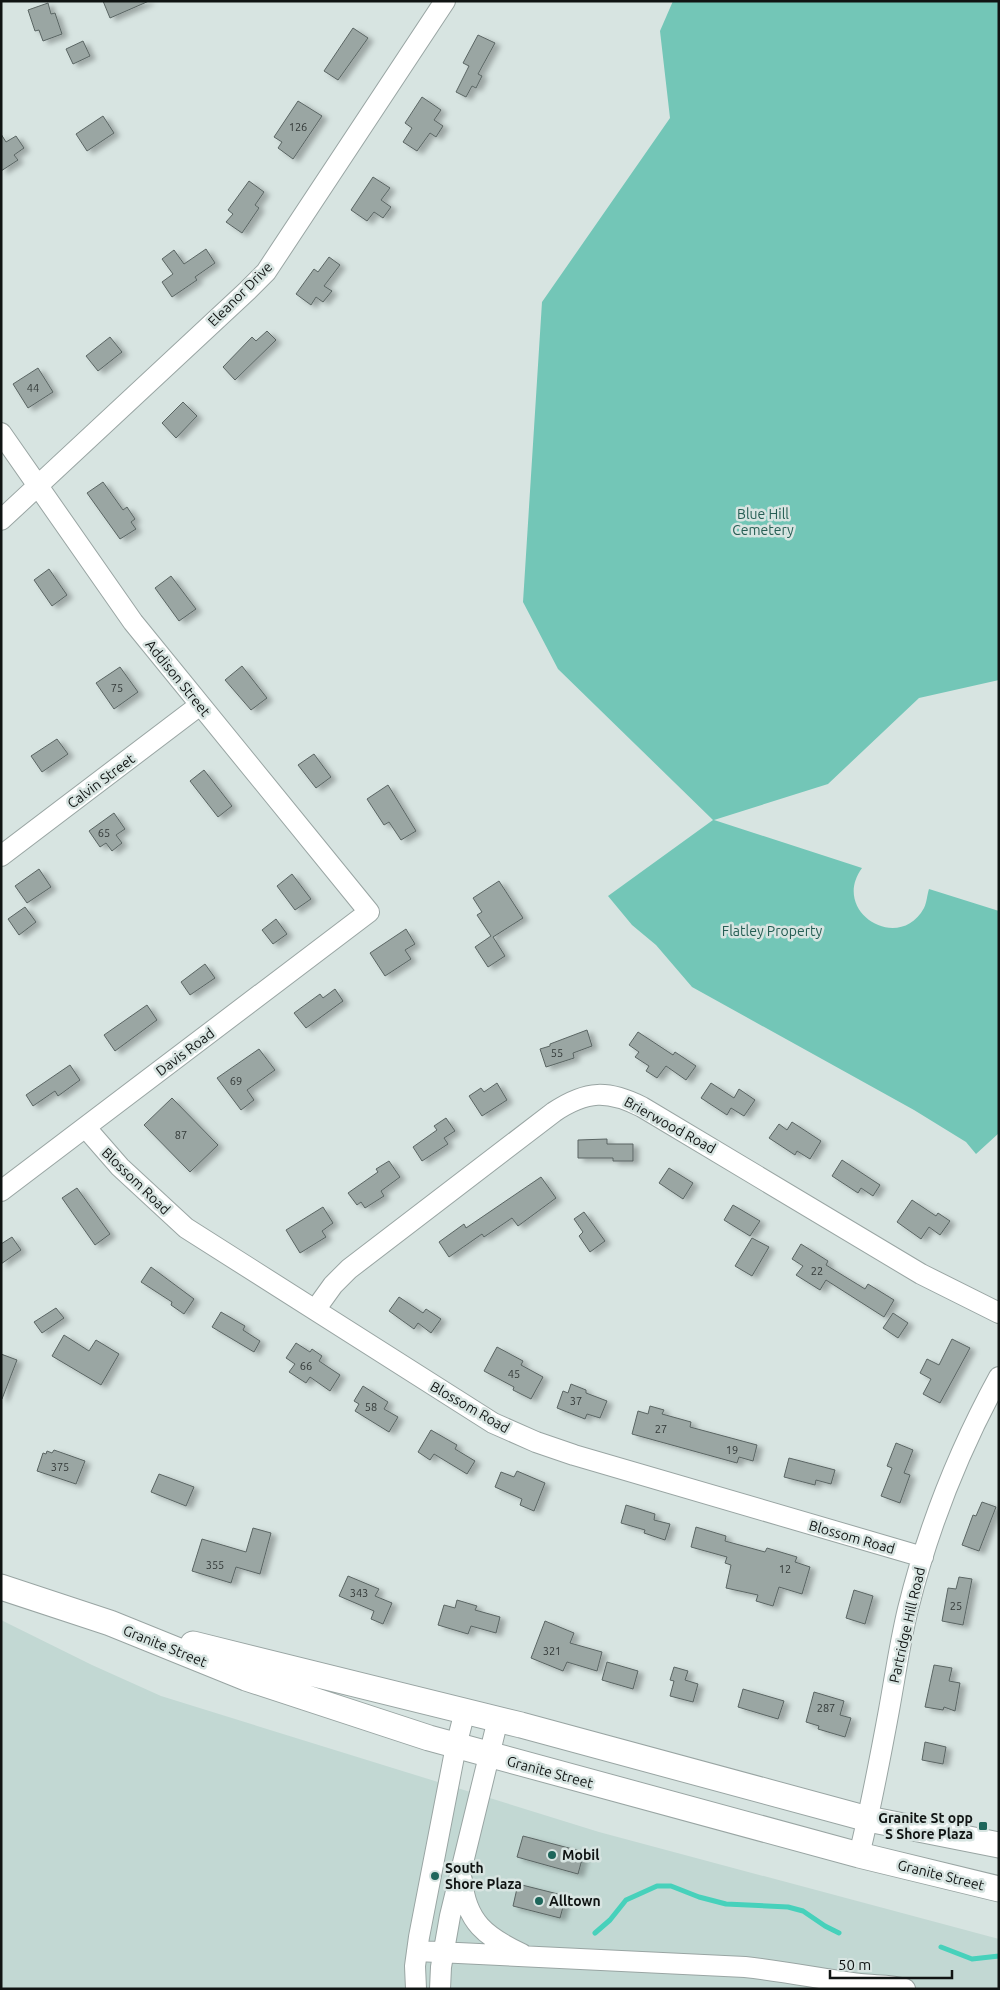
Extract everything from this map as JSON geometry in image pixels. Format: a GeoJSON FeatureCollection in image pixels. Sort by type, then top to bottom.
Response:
{"type":"FeatureCollection","features":[{"type":"Feature","properties":{"kind":"main road","name":"Granite Street"},"geometry":{"type":"LineString","coordinates":[[1,1587],[110,1623],[246,1678],[346,1712],[456,1746],[860,1855],[999,1888]]}},
{"type":"Feature","properties":{"kind":"main road","name":"Granite Street"},"geometry":{"type":"LineString","coordinates":[[110,1623],[498,1719],[868,1819],[999,1845]]}},
{"type":"Feature","properties":{"kind":"street","name":"Eleanor Drive"},"geometry":{"type":"LineString","coordinates":[[1,520],[266,272],[445,1]]}},
{"type":"Feature","properties":{"kind":"street","name":"Addison Street"},"geometry":{"type":"LineString","coordinates":[[1,433],[133,622],[369,912]]}},
{"type":"Feature","properties":{"kind":"street","name":"Calvin Street"},"geometry":{"type":"LineString","coordinates":[[1,856],[200,705]]}},
{"type":"Feature","properties":{"kind":"street","name":"Davis Road"},"geometry":{"type":"LineString","coordinates":[[1,1191],[369,912]]}},
{"type":"Feature","properties":{"kind":"street","name":"Brierwood Road"},"geometry":{"type":"LineString","coordinates":[[315,1310],[332,1285],[349,1269],[554,1112],[574,1100],[585,1096],[603,1094],[622,1098],[642,1107],[921,1274],[999,1313]]}},
{"type":"Feature","properties":{"kind":"street","name":"Blossom Road"},"geometry":{"type":"LineString","coordinates":[[86,1128],[120,1167],[186,1228],[479,1416],[536,1442],[574,1455],[923,1557]]}},
{"type":"Feature","properties":{"kind":"street","name":"Partridge Hill Road"},"geometry":{"type":"LineString","coordinates":[[860,1855],[903,1634],[923,1557],[939,1507],[958,1461],[999,1377]]}},
{"type":"Feature","properties":{"kind":"street"},"geometry":{"type":"LineString","coordinates":[[416,1989],[417,1951],[456,1746],[465,1711]]}},
{"type":"Feature","properties":{"kind":"street"},"geometry":{"type":"LineString","coordinates":[[440,1989],[443,1953],[498,1719]]}},
{"type":"Feature","properties":{"kind":"street"},"geometry":{"type":"LineString","coordinates":[[462,1869],[463,1893],[474,1921],[494,1939],[528,1957]]}},
{"type":"Feature","properties":{"kind":"street"},"geometry":{"type":"LineString","coordinates":[[417,1951],[745,1967],[782,1971],[864,1987],[888,1985],[905,1989]]}},
{"type":"Feature","properties":{"kind":"shaded area","name":"South Shore Plaza"},"geometry":{"type":"Polygon","coordinates":[[[1,1620],[92,1665],[161,1696],[599,1832],[999,1939],[999,1989],[1,1989],[1,1620]]]}},
{"type":"Feature","properties":{"kind":"green space","name":"Blue Hill Cemetery"},"geometry":{"type":"Polygon","coordinates":[[[673,1],[999,1],[999,680],[919,698],[828,784],[714,820],[862,868],[854,884],[855,899],[861,912],[872,922],[885,927],[899,927],[913,921],[924,908],[929,889],[999,911],[999,1133],[976,1154],[966,1142],[914,1110],[692,987],[656,945],[632,925],[608,896],[713,820],[558,669],[523,602],[542,302],[670,118],[660,31],[673,1]]]}},
{"type":"Feature","properties":{"kind":"building"},"geometry":{"type":"Polygon","coordinates":[[[103,1],[149,1],[110,18],[103,1]]]}},
{"type":"Feature","properties":{"kind":"building"},"geometry":{"type":"Polygon","coordinates":[[[48,3],[51,14],[55,13],[62,34],[43,41],[39,30],[35,31],[28,10],[48,3]]]}},
{"type":"Feature","properties":{"kind":"building"},"geometry":{"type":"Polygon","coordinates":[[[353,28],[368,38],[338,80],[324,71],[353,28]]]}},
{"type":"Feature","properties":{"kind":"building"},"geometry":{"type":"Polygon","coordinates":[[[478,35],[495,43],[478,74],[482,76],[476,88],[472,86],[466,97],[456,92],[469,66],[463,63],[478,35]]]}},
{"type":"Feature","properties":{"kind":"building"},"geometry":{"type":"Polygon","coordinates":[[[83,41],[90,56],[73,64],[66,49],[83,41]]]}},
{"type":"Feature","properties":{"kind":"building"},"geometry":{"type":"Polygon","coordinates":[[[422,97],[441,110],[434,120],[443,126],[436,137],[430,133],[417,151],[403,142],[412,128],[405,123],[422,97]]]}},
{"type":"Feature","properties":{"kind":"building"},"geometry":{"type":"Polygon","coordinates":[[[298,101],[322,116],[293,159],[278,148],[282,142],[274,137],[298,101]]]}},
{"type":"Feature","properties":{"kind":"building"},"geometry":{"type":"Polygon","coordinates":[[[103,116],[114,133],[87,151],[76,134],[103,116]]]}},
{"type":"Feature","properties":{"kind":"building"},"geometry":{"type":"Polygon","coordinates":[[[1,134],[6,142],[16,136],[24,148],[14,155],[18,160],[1,171],[1,134]]]}},
{"type":"Feature","properties":{"kind":"building"},"geometry":{"type":"Polygon","coordinates":[[[373,177],[390,188],[381,200],[391,207],[383,218],[374,212],[367,221],[351,210],[373,177]]]}},
{"type":"Feature","properties":{"kind":"building"},"geometry":{"type":"Polygon","coordinates":[[[249,181],[264,192],[255,205],[259,208],[242,233],[226,222],[233,214],[228,210],[249,181]]]}},
{"type":"Feature","properties":{"kind":"building"},"geometry":{"type":"Polygon","coordinates":[[[206,249],[215,263],[195,277],[197,280],[172,297],[162,282],[173,274],[162,259],[174,250],[184,264],[206,249]]]}},
{"type":"Feature","properties":{"kind":"building"},"geometry":{"type":"Polygon","coordinates":[[[329,257],[340,265],[324,286],[332,291],[323,302],[316,297],[311,305],[296,294],[314,269],[318,272],[329,257]]]}},
{"type":"Feature","properties":{"kind":"building"},"geometry":{"type":"Polygon","coordinates":[[[267,331],[276,340],[235,380],[223,367],[252,337],[256,341],[267,331]]]}},
{"type":"Feature","properties":{"kind":"building"},"geometry":{"type":"Polygon","coordinates":[[[110,337],[122,352],[98,371],[86,356],[110,337]]]}},
{"type":"Feature","properties":{"kind":"building"},"geometry":{"type":"Polygon","coordinates":[[[38,368],[53,392],[28,408],[13,384],[38,368]]]}},
{"type":"Feature","properties":{"kind":"building"},"geometry":{"type":"Polygon","coordinates":[[[183,402],[197,416],[176,438],[162,423],[183,402]]]}},
{"type":"Feature","properties":{"kind":"building"},"geometry":{"type":"Polygon","coordinates":[[[103,482],[123,510],[127,507],[135,519],[131,522],[136,529],[120,539],[87,493],[103,482]]]}},
{"type":"Feature","properties":{"kind":"building"},"geometry":{"type":"Polygon","coordinates":[[[49,569],[67,595],[52,606],[34,580],[49,569]]]}},
{"type":"Feature","properties":{"kind":"building"},"geometry":{"type":"Polygon","coordinates":[[[171,576],[196,609],[179,621],[155,588],[171,576]]]}},
{"type":"Feature","properties":{"kind":"building"},"geometry":{"type":"Polygon","coordinates":[[[242,666],[267,698],[251,710],[225,680],[242,666]]]}},
{"type":"Feature","properties":{"kind":"building"},"geometry":{"type":"Polygon","coordinates":[[[120,667],[138,692],[114,709],[96,683],[120,667]]]}},
{"type":"Feature","properties":{"kind":"building"},"geometry":{"type":"Polygon","coordinates":[[[57,739],[68,754],[42,772],[31,756],[57,739]]]}},
{"type":"Feature","properties":{"kind":"building"},"geometry":{"type":"Polygon","coordinates":[[[314,754],[331,777],[316,788],[298,765],[314,754]]]}},
{"type":"Feature","properties":{"kind":"building"},"geometry":{"type":"Polygon","coordinates":[[[204,770],[232,806],[218,817],[190,781],[204,770]]]}},
{"type":"Feature","properties":{"kind":"building"},"geometry":{"type":"Polygon","coordinates":[[[388,785],[416,831],[401,840],[389,822],[384,825],[367,799],[388,785]]]}},
{"type":"Feature","properties":{"kind":"building"},"geometry":{"type":"Polygon","coordinates":[[[114,813],[125,829],[116,835],[122,843],[112,851],[106,843],[100,847],[89,831],[114,813]]]}},
{"type":"Feature","properties":{"kind":"building"},"geometry":{"type":"Polygon","coordinates":[[[39,869],[51,887],[27,903],[15,886],[39,869]]]}},
{"type":"Feature","properties":{"kind":"building"},"geometry":{"type":"Polygon","coordinates":[[[292,874],[311,899],[295,910],[277,886],[292,874]]]}},
{"type":"Feature","properties":{"kind":"building"},"geometry":{"type":"Polygon","coordinates":[[[499,881],[523,918],[493,937],[505,956],[488,967],[475,947],[491,936],[477,915],[482,912],[473,898],[499,881]]]}},
{"type":"Feature","properties":{"kind":"building"},"geometry":{"type":"Polygon","coordinates":[[[25,907],[36,922],[19,935],[8,919],[25,907]]]}},
{"type":"Feature","properties":{"kind":"building"},"geometry":{"type":"Polygon","coordinates":[[[276,919],[287,934],[273,944],[262,930],[276,919]]]}},
{"type":"Feature","properties":{"kind":"building"},"geometry":{"type":"Polygon","coordinates":[[[406,929],[415,944],[405,950],[411,959],[385,976],[370,953],[406,929]]]}},
{"type":"Feature","properties":{"kind":"building"},"geometry":{"type":"Polygon","coordinates":[[[205,964],[215,978],[190,995],[181,982],[205,964]]]}},
{"type":"Feature","properties":{"kind":"building"},"geometry":{"type":"Polygon","coordinates":[[[335,989],[343,1001],[306,1028],[294,1013],[320,994],[323,998],[335,989]]]}},
{"type":"Feature","properties":{"kind":"building"},"geometry":{"type":"Polygon","coordinates":[[[147,1005],[157,1020],[115,1051],[104,1035],[147,1005]]]}},
{"type":"Feature","properties":{"kind":"building"},"geometry":{"type":"Polygon","coordinates":[[[587,1030],[592,1046],[573,1053],[574,1058],[546,1067],[540,1049],[587,1030]]]}},
{"type":"Feature","properties":{"kind":"building"},"geometry":{"type":"Polygon","coordinates":[[[638,1032],[673,1055],[675,1052],[696,1066],[686,1080],[666,1066],[657,1078],[646,1071],[649,1066],[635,1057],[639,1052],[629,1045],[638,1032]]]}},
{"type":"Feature","properties":{"kind":"building"},"geometry":{"type":"Polygon","coordinates":[[[259,1049],[275,1070],[247,1090],[254,1100],[241,1110],[217,1078],[259,1049]]]}},
{"type":"Feature","properties":{"kind":"building"},"geometry":{"type":"Polygon","coordinates":[[[70,1065],[80,1080],[58,1096],[55,1091],[33,1106],[26,1095],[70,1065]]]}},
{"type":"Feature","properties":{"kind":"building"},"geometry":{"type":"Polygon","coordinates":[[[497,1083],[507,1100],[482,1116],[469,1096],[481,1088],[484,1092],[497,1083]]]}},
{"type":"Feature","properties":{"kind":"building"},"geometry":{"type":"Polygon","coordinates":[[[711,1083],[734,1098],[739,1089],[755,1100],[744,1116],[731,1108],[727,1115],[701,1098],[711,1083]]]}},
{"type":"Feature","properties":{"kind":"building"},"geometry":{"type":"Polygon","coordinates":[[[172,1098],[218,1145],[190,1172],[144,1125],[172,1098]]]}},
{"type":"Feature","properties":{"kind":"building"},"geometry":{"type":"Polygon","coordinates":[[[446,1118],[455,1131],[444,1138],[448,1144],[422,1161],[413,1147],[437,1130],[434,1126],[446,1118]]]}},
{"type":"Feature","properties":{"kind":"building"},"geometry":{"type":"Polygon","coordinates":[[[792,1122],[821,1141],[810,1159],[797,1151],[795,1155],[769,1138],[779,1124],[787,1130],[792,1122]]]}},
{"type":"Feature","properties":{"kind":"building"},"geometry":{"type":"Polygon","coordinates":[[[607,1139],[607,1144],[633,1144],[633,1161],[613,1161],[613,1158],[578,1158],[578,1140],[607,1139]]]}},
{"type":"Feature","properties":{"kind":"building"},"geometry":{"type":"Polygon","coordinates":[[[842,1160],[880,1185],[873,1196],[861,1188],[858,1193],[832,1176],[842,1160]]]}},
{"type":"Feature","properties":{"kind":"building"},"geometry":{"type":"Polygon","coordinates":[[[389,1161],[400,1177],[381,1191],[384,1196],[365,1208],[361,1202],[357,1205],[348,1193],[378,1172],[376,1169],[389,1161]]]}},
{"type":"Feature","properties":{"kind":"building"},"geometry":{"type":"Polygon","coordinates":[[[669,1168],[693,1183],[683,1199],[659,1183],[669,1168]]]}},
{"type":"Feature","properties":{"kind":"building"},"geometry":{"type":"Polygon","coordinates":[[[541,1177],[556,1198],[518,1226],[512,1218],[484,1237],[482,1234],[449,1257],[439,1242],[464,1224],[466,1228],[541,1177]]]}},
{"type":"Feature","properties":{"kind":"building"},"geometry":{"type":"Polygon","coordinates":[[[77,1188],[110,1234],[95,1245],[62,1198],[77,1188]]]}},
{"type":"Feature","properties":{"kind":"building"},"geometry":{"type":"Polygon","coordinates":[[[912,1200],[936,1216],[938,1213],[950,1221],[940,1235],[929,1227],[921,1239],[897,1222],[912,1200]]]}},
{"type":"Feature","properties":{"kind":"building"},"geometry":{"type":"Polygon","coordinates":[[[733,1205],[760,1221],[750,1236],[724,1220],[733,1205]]]}},
{"type":"Feature","properties":{"kind":"building"},"geometry":{"type":"Polygon","coordinates":[[[323,1207],[333,1223],[322,1231],[326,1237],[300,1253],[286,1230],[323,1207]]]}},
{"type":"Feature","properties":{"kind":"building"},"geometry":{"type":"Polygon","coordinates":[[[584,1212],[605,1241],[590,1252],[579,1236],[583,1232],[574,1219],[584,1212]]]}},
{"type":"Feature","properties":{"kind":"building"},"geometry":{"type":"Polygon","coordinates":[[[12,1237],[21,1250],[1,1264],[1,1244],[12,1237]]]}},
{"type":"Feature","properties":{"kind":"building"},"geometry":{"type":"Polygon","coordinates":[[[752,1238],[769,1247],[752,1276],[735,1266],[752,1238]]]}},
{"type":"Feature","properties":{"kind":"building"},"geometry":{"type":"Polygon","coordinates":[[[801,1244],[828,1261],[826,1265],[865,1289],[868,1284],[894,1300],[884,1317],[826,1280],[820,1290],[796,1275],[803,1266],[792,1259],[801,1244]]]}},
{"type":"Feature","properties":{"kind":"building"},"geometry":{"type":"Polygon","coordinates":[[[151,1267],[194,1299],[184,1314],[171,1305],[172,1302],[141,1282],[151,1267]]]}},
{"type":"Feature","properties":{"kind":"building"},"geometry":{"type":"Polygon","coordinates":[[[399,1297],[423,1313],[426,1309],[441,1319],[431,1333],[418,1323],[414,1329],[389,1311],[399,1297]]]}},
{"type":"Feature","properties":{"kind":"building"},"geometry":{"type":"Polygon","coordinates":[[[56,1308],[64,1318],[42,1333],[34,1322],[56,1308]]]}},
{"type":"Feature","properties":{"kind":"building"},"geometry":{"type":"Polygon","coordinates":[[[221,1312],[245,1326],[243,1330],[260,1341],[254,1352],[212,1327],[221,1312]]]}},
{"type":"Feature","properties":{"kind":"building"},"geometry":{"type":"Polygon","coordinates":[[[893,1313],[908,1323],[898,1338],[883,1328],[893,1313]]]}},
{"type":"Feature","properties":{"kind":"building"},"geometry":{"type":"Polygon","coordinates":[[[64,1335],[89,1351],[96,1340],[119,1354],[101,1385],[52,1356],[64,1335]]]}},
{"type":"Feature","properties":{"kind":"building"},"geometry":{"type":"Polygon","coordinates":[[[952,1339],[970,1348],[940,1403],[923,1394],[931,1379],[920,1373],[927,1359],[939,1365],[952,1339]]]}},
{"type":"Feature","properties":{"kind":"building"},"geometry":{"type":"Polygon","coordinates":[[[296,1343],[310,1352],[312,1349],[322,1356],[319,1361],[340,1375],[330,1391],[310,1377],[306,1383],[289,1372],[295,1364],[286,1358],[296,1343]]]}},
{"type":"Feature","properties":{"kind":"building"},"geometry":{"type":"Polygon","coordinates":[[[497,1347],[523,1361],[521,1365],[543,1377],[531,1399],[513,1390],[514,1387],[484,1371],[497,1347]]]}},
{"type":"Feature","properties":{"kind":"building"},"geometry":{"type":"Polygon","coordinates":[[[1,1354],[17,1360],[2,1399],[1,1399],[1,1354]]]}},
{"type":"Feature","properties":{"kind":"building"},"geometry":{"type":"Polygon","coordinates":[[[571,1384],[586,1390],[586,1393],[607,1401],[600,1418],[587,1414],[585,1419],[557,1408],[563,1391],[568,1393],[571,1384]]]}},
{"type":"Feature","properties":{"kind":"building"},"geometry":{"type":"Polygon","coordinates":[[[363,1386],[388,1402],[384,1409],[398,1417],[389,1432],[355,1411],[359,1404],[354,1401],[363,1386]]]}},
{"type":"Feature","properties":{"kind":"building"},"geometry":{"type":"Polygon","coordinates":[[[650,1406],[664,1410],[662,1414],[691,1422],[690,1427],[757,1445],[753,1461],[739,1457],[737,1463],[632,1434],[638,1411],[648,1414],[650,1406]]]}},
{"type":"Feature","properties":{"kind":"building"},"geometry":{"type":"Polygon","coordinates":[[[431,1430],[457,1445],[455,1449],[475,1461],[467,1474],[434,1454],[430,1460],[418,1452],[431,1430]]]}},
{"type":"Feature","properties":{"kind":"building"},"geometry":{"type":"Polygon","coordinates":[[[896,1443],[913,1450],[904,1473],[910,1475],[900,1503],[881,1496],[892,1468],[887,1466],[896,1443]]]}},
{"type":"Feature","properties":{"kind":"building"},"geometry":{"type":"Polygon","coordinates":[[[54,1450],[85,1461],[76,1484],[37,1471],[43,1453],[46,1454],[47,1451],[52,1453],[54,1450]]]}},
{"type":"Feature","properties":{"kind":"building"},"geometry":{"type":"Polygon","coordinates":[[[789,1458],[835,1470],[831,1484],[816,1480],[815,1485],[784,1477],[789,1458]]]}},
{"type":"Feature","properties":{"kind":"building"},"geometry":{"type":"Polygon","coordinates":[[[517,1471],[545,1483],[534,1511],[520,1505],[522,1499],[495,1487],[501,1472],[514,1477],[517,1471]]]}},
{"type":"Feature","properties":{"kind":"building"},"geometry":{"type":"Polygon","coordinates":[[[159,1474],[194,1487],[186,1506],[151,1492],[159,1474]]]}},
{"type":"Feature","properties":{"kind":"building"},"geometry":{"type":"Polygon","coordinates":[[[982,1502],[996,1507],[979,1551],[962,1545],[973,1515],[976,1516],[982,1502]]]}},
{"type":"Feature","properties":{"kind":"building"},"geometry":{"type":"Polygon","coordinates":[[[626,1505],[655,1514],[654,1520],[670,1524],[665,1540],[644,1533],[645,1530],[621,1523],[626,1505]]]}},
{"type":"Feature","properties":{"kind":"building"},"geometry":{"type":"Polygon","coordinates":[[[696,1527],[726,1536],[725,1541],[765,1552],[767,1548],[797,1557],[795,1562],[810,1567],[802,1594],[779,1587],[773,1606],[756,1601],[758,1595],[726,1588],[731,1565],[725,1563],[727,1557],[691,1547],[696,1527]]]}},
{"type":"Feature","properties":{"kind":"building"},"geometry":{"type":"Polygon","coordinates":[[[253,1528],[271,1533],[260,1574],[236,1567],[231,1583],[192,1571],[202,1539],[246,1552],[253,1528]]]}},
{"type":"Feature","properties":{"kind":"building"},"geometry":{"type":"Polygon","coordinates":[[[348,1576],[379,1589],[375,1596],[392,1603],[383,1624],[371,1619],[374,1611],[339,1596],[348,1576]]]}},
{"type":"Feature","properties":{"kind":"building"},"geometry":{"type":"Polygon","coordinates":[[[959,1577],[972,1579],[963,1625],[942,1621],[948,1588],[956,1589],[959,1577]]]}},
{"type":"Feature","properties":{"kind":"building"},"geometry":{"type":"Polygon","coordinates":[[[854,1590],[873,1596],[865,1624],[846,1618],[854,1590]]]}},
{"type":"Feature","properties":{"kind":"building"},"geometry":{"type":"Polygon","coordinates":[[[457,1600],[477,1606],[475,1610],[500,1617],[496,1633],[471,1626],[468,1634],[438,1625],[444,1605],[455,1608],[457,1600]]]}},
{"type":"Feature","properties":{"kind":"building"},"geometry":{"type":"Polygon","coordinates":[[[545,1621],[574,1633],[570,1643],[602,1652],[597,1671],[567,1662],[563,1671],[531,1658],[545,1621]]]}},
{"type":"Feature","properties":{"kind":"building"},"geometry":{"type":"Polygon","coordinates":[[[607,1662],[638,1671],[633,1689],[602,1680],[607,1662]]]}},
{"type":"Feature","properties":{"kind":"building"},"geometry":{"type":"Polygon","coordinates":[[[934,1665],[952,1668],[949,1681],[960,1683],[955,1711],[944,1707],[943,1710],[925,1707],[934,1665]]]}},
{"type":"Feature","properties":{"kind":"building"},"geometry":{"type":"Polygon","coordinates":[[[674,1667],[688,1671],[685,1680],[698,1684],[693,1702],[670,1696],[674,1681],[670,1680],[674,1667]]]}},
{"type":"Feature","properties":{"kind":"building"},"geometry":{"type":"Polygon","coordinates":[[[743,1689],[784,1701],[778,1719],[738,1707],[743,1689]]]}},
{"type":"Feature","properties":{"kind":"building"},"geometry":{"type":"Polygon","coordinates":[[[814,1692],[844,1701],[840,1715],[851,1718],[845,1737],[818,1729],[819,1726],[806,1722],[814,1692]]]}},
{"type":"Feature","properties":{"kind":"building"},"geometry":{"type":"Polygon","coordinates":[[[925,1742],[946,1747],[943,1764],[922,1760],[925,1742]]]}},
{"type":"Feature","properties":{"kind":"building"},"geometry":{"type":"Polygon","coordinates":[[[523,1836],[584,1852],[578,1874],[517,1857],[523,1836]]]}},
{"type":"Feature","properties":{"kind":"building","name":"Alltown"},"geometry":{"type":"Polygon","coordinates":[[[518,1884],[566,1896],[560,1918],[513,1906],[518,1884]]]}},
{"type":"Feature","properties":{"kind":"waterway"},"geometry":{"type":"LineString","coordinates":[[595,1933],[610,1920],[626,1900],[657,1886],[671,1886],[699,1897],[726,1904],[788,1907],[803,1911],[839,1933]]}},
{"type":"Feature","properties":{"kind":"waterway"},"geometry":{"type":"LineString","coordinates":[[941,1947],[972,1959],[999,1956]]}},
{"type":"Feature","properties":{"kind":"place","name":"Granite St opp S Shore Plaza"},"geometry":{"type":"Point","coordinates":[983,1826]}},
{"type":"Feature","properties":{"kind":"place","name":"Mobil"},"geometry":{"type":"Point","coordinates":[552,1855]}},
{"type":"Feature","properties":{"kind":"place","name":"South Shore Plaza"},"geometry":{"type":"Point","coordinates":[435,1876]}},
{"type":"Feature","properties":{"kind":"place","name":"Alltown"},"geometry":{"type":"Point","coordinates":[539,1901]}},
{"type":"Feature","properties":{"kind":"park label","name":"Flatley Property"},"geometry":{"type":"Point","coordinates":[772,931]}}]}
